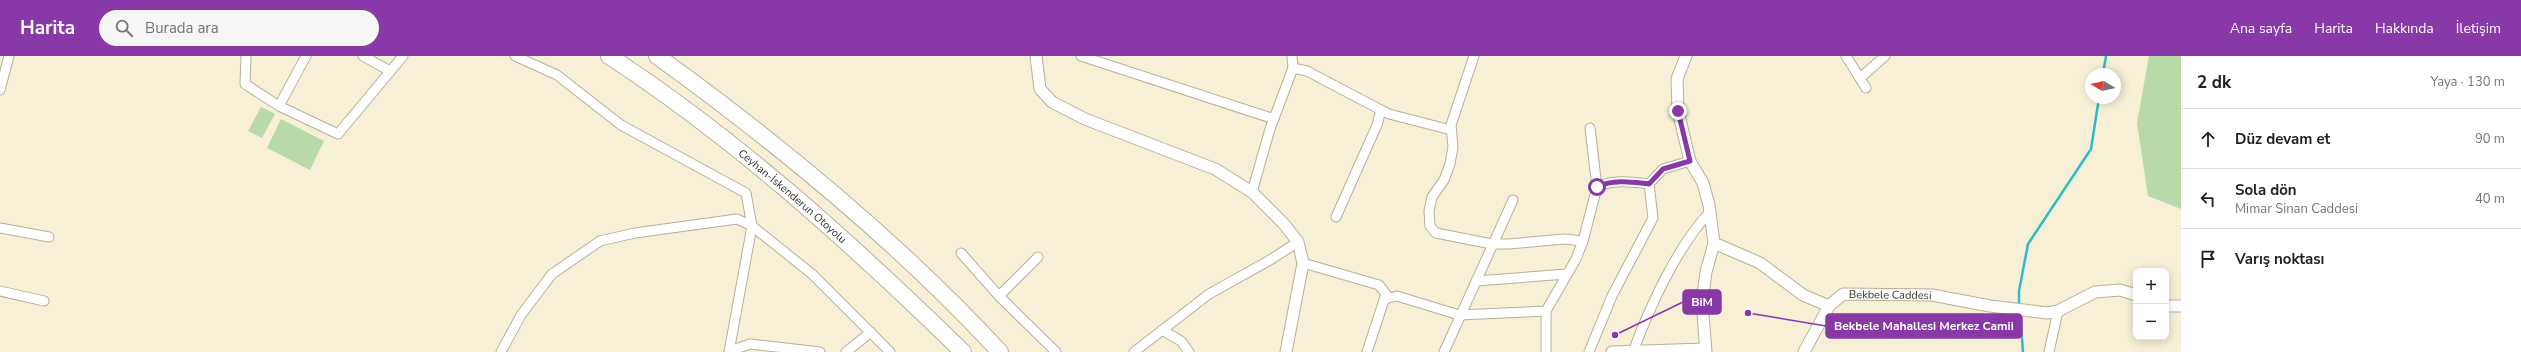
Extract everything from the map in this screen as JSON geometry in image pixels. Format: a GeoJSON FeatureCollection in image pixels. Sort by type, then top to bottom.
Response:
{"type":"FeatureCollection","features":[{"type":"Feature","properties":{"kind":"highway","name":"Ceyhan-İskenderun Otoyolu"},"geometry":{"type":"LineString","coordinates":[[609,56],[719,134],[871,263],[963,352]]}},
{"type":"Feature","properties":{"kind":"highway"},"geometry":{"type":"LineString","coordinates":[[657,56],[734,112],[888,242],[1000,352]]}},
{"type":"Feature","properties":{"kind":"street"},"geometry":{"type":"LineString","coordinates":[[0,90],[2,77],[9,56]]}},
{"type":"Feature","properties":{"kind":"street"},"geometry":{"type":"LineString","coordinates":[[246,56],[245,84],[279,106],[338,134],[403,56]]}},
{"type":"Feature","properties":{"kind":"street"},"geometry":{"type":"LineString","coordinates":[[279,106],[306,56]]}},
{"type":"Feature","properties":{"kind":"street"},"geometry":{"type":"LineString","coordinates":[[363,56],[390,71]]}},
{"type":"Feature","properties":{"kind":"street"},"geometry":{"type":"LineString","coordinates":[[515,56],[557,75],[621,125],[746,193],[752,226],[729,351],[750,344],[820,352]]}},
{"type":"Feature","properties":{"kind":"street"},"geometry":{"type":"LineString","coordinates":[[1036,56],[1040,89],[1052,102],[1085,119],[1215,169],[1252,192],[1298,242],[1303,263],[1286,352]]}},
{"type":"Feature","properties":{"kind":"street"},"geometry":{"type":"LineString","coordinates":[[1081,56],[1274,119]]}},
{"type":"Feature","properties":{"kind":"street"},"geometry":{"type":"LineString","coordinates":[[1252,192],[1274,119],[1293,68],[1292,56]]}},
{"type":"Feature","properties":{"kind":"street"},"geometry":{"type":"LineString","coordinates":[[1474,56],[1451,125],[1453,147],[1450,164],[1444,180],[1432,197],[1428,211],[1430,226],[1436,233],[1492,244],[1564,239],[1583,241]]}},
{"type":"Feature","properties":{"kind":"street"},"geometry":{"type":"LineString","coordinates":[[1612,352],[1705,351],[1702,302],[1706,272],[1714,243],[1710,212],[1703,184],[1690,161],[1678,101],[1677,79],[1686,56]]}},
{"type":"Feature","properties":{"kind":"street"},"geometry":{"type":"LineString","coordinates":[[1846,56],[1866,88]]}},
{"type":"Feature","properties":{"kind":"street"},"geometry":{"type":"LineString","coordinates":[[1860,78],[1885,56]]}},
{"type":"Feature","properties":{"kind":"street"},"geometry":{"type":"LineString","coordinates":[[1293,68],[1308,71],[1389,114],[1451,130]]}},
{"type":"Feature","properties":{"kind":"street"},"geometry":{"type":"LineString","coordinates":[[1336,217],[1377,125],[1381,110]]}},
{"type":"Feature","properties":{"kind":"street"},"geometry":{"type":"LineString","coordinates":[[1546,352],[1546,311],[1567,274],[1583,241],[1597,187],[1590,128]]}},
{"type":"Feature","properties":{"kind":"street"},"geometry":{"type":"LineString","coordinates":[[1589,352],[1612,296],[1653,218],[1649,184],[1663,169],[1690,161]]}},
{"type":"Feature","properties":{"kind":"street"},"geometry":{"type":"LineString","coordinates":[[1597,187],[1604,184],[1630,181],[1649,184]]}},
{"type":"Feature","properties":{"kind":"street"},"geometry":{"type":"LineString","coordinates":[[1444,352],[1459,315],[1476,282],[1513,200]]}},
{"type":"Feature","properties":{"kind":"street"},"geometry":{"type":"LineString","coordinates":[[1634,351],[1677,258],[1694,229],[1710,212]]}},
{"type":"Feature","properties":{"kind":"street"},"geometry":{"type":"LineString","coordinates":[[501,352],[521,315],[552,274],[600,241],[634,233],[737,219],[752,226],[812,274],[890,352]]}},
{"type":"Feature","properties":{"kind":"street"},"geometry":{"type":"LineString","coordinates":[[0,228],[49,237]]}},
{"type":"Feature","properties":{"kind":"street"},"geometry":{"type":"LineString","coordinates":[[1134,352],[1209,294],[1270,260],[1298,242]]}},
{"type":"Feature","properties":{"kind":"street"},"geometry":{"type":"LineString","coordinates":[[1714,243],[1760,263],[1803,295],[1829,306],[1804,352]]}},
{"type":"Feature","properties":{"kind":"street"},"geometry":{"type":"LineString","coordinates":[[961,253],[999,296],[1056,352]]}},
{"type":"Feature","properties":{"kind":"street"},"geometry":{"type":"LineString","coordinates":[[999,296],[1038,257]]}},
{"type":"Feature","properties":{"kind":"street"},"geometry":{"type":"LineString","coordinates":[[1303,263],[1379,285],[1386,294],[1367,352]]}},
{"type":"Feature","properties":{"kind":"street"},"geometry":{"type":"LineString","coordinates":[[1476,282],[1567,274]]}},
{"type":"Feature","properties":{"kind":"street"},"geometry":{"type":"LineString","coordinates":[[2049,352],[2053,312],[2095,292],[2120,290],[2133,294]]}},
{"type":"Feature","properties":{"kind":"street"},"geometry":{"type":"LineString","coordinates":[[0,291],[44,301]]}},
{"type":"Feature","properties":{"kind":"street","name":"Bekbele Caddesi"},"geometry":{"type":"LineString","coordinates":[[1829,306],[1843,294],[1866,293],[1932,295],[1990,306],[2053,312]]}},
{"type":"Feature","properties":{"kind":"street"},"geometry":{"type":"LineString","coordinates":[[1385,300],[1396,296],[1459,315],[1546,311]]}},
{"type":"Feature","properties":{"kind":"street"},"geometry":{"type":"LineString","coordinates":[[2169,306],[2181,306]]}},
{"type":"Feature","properties":{"kind":"street"},"geometry":{"type":"LineString","coordinates":[[1162,330],[1181,341],[1189,352]]}},
{"type":"Feature","properties":{"kind":"street"},"geometry":{"type":"LineString","coordinates":[[846,352],[871,332]]}},
{"type":"Feature","properties":{"kind":"green space"},"geometry":{"type":"Polygon","coordinates":[[[2149,56],[2181,56],[2181,209],[2148,196],[2137,123],[2149,56]]]}},
{"type":"Feature","properties":{"kind":"green space"},"geometry":{"type":"Polygon","coordinates":[[[261,107],[275,114],[262,138],[248,131],[261,107]]]}},
{"type":"Feature","properties":{"kind":"green space"},"geometry":{"type":"Polygon","coordinates":[[[281,119],[324,141],[310,170],[267,148],[281,119]]]}},
{"type":"Feature","properties":{"kind":"waterway"},"geometry":{"type":"LineString","coordinates":[[2104,68],[2106,56]]}},
{"type":"Feature","properties":{"kind":"waterway"},"geometry":{"type":"LineString","coordinates":[[2019,307],[2019,291],[2028,244],[2091,149],[2098,104]]}},
{"type":"Feature","properties":{"kind":"waterway"},"geometry":{"type":"LineString","coordinates":[[2020,312],[2023,352]]}},
{"type":"Feature","properties":{"kind":"place","name":"Bekbele Mahallesi Merkez Camii"},"geometry":{"type":"Point","coordinates":[1748,313]}},
{"type":"Feature","properties":{"kind":"place","name":"BiM"},"geometry":{"type":"Point","coordinates":[1615,335]}},
{"type":"Feature","properties":{"kind":"route"},"geometry":{"type":"LineString","coordinates":[[1597,187],[1604,184],[1630,181],[1649,184],[1663,169],[1690,161],[1678,111]]}}]}
